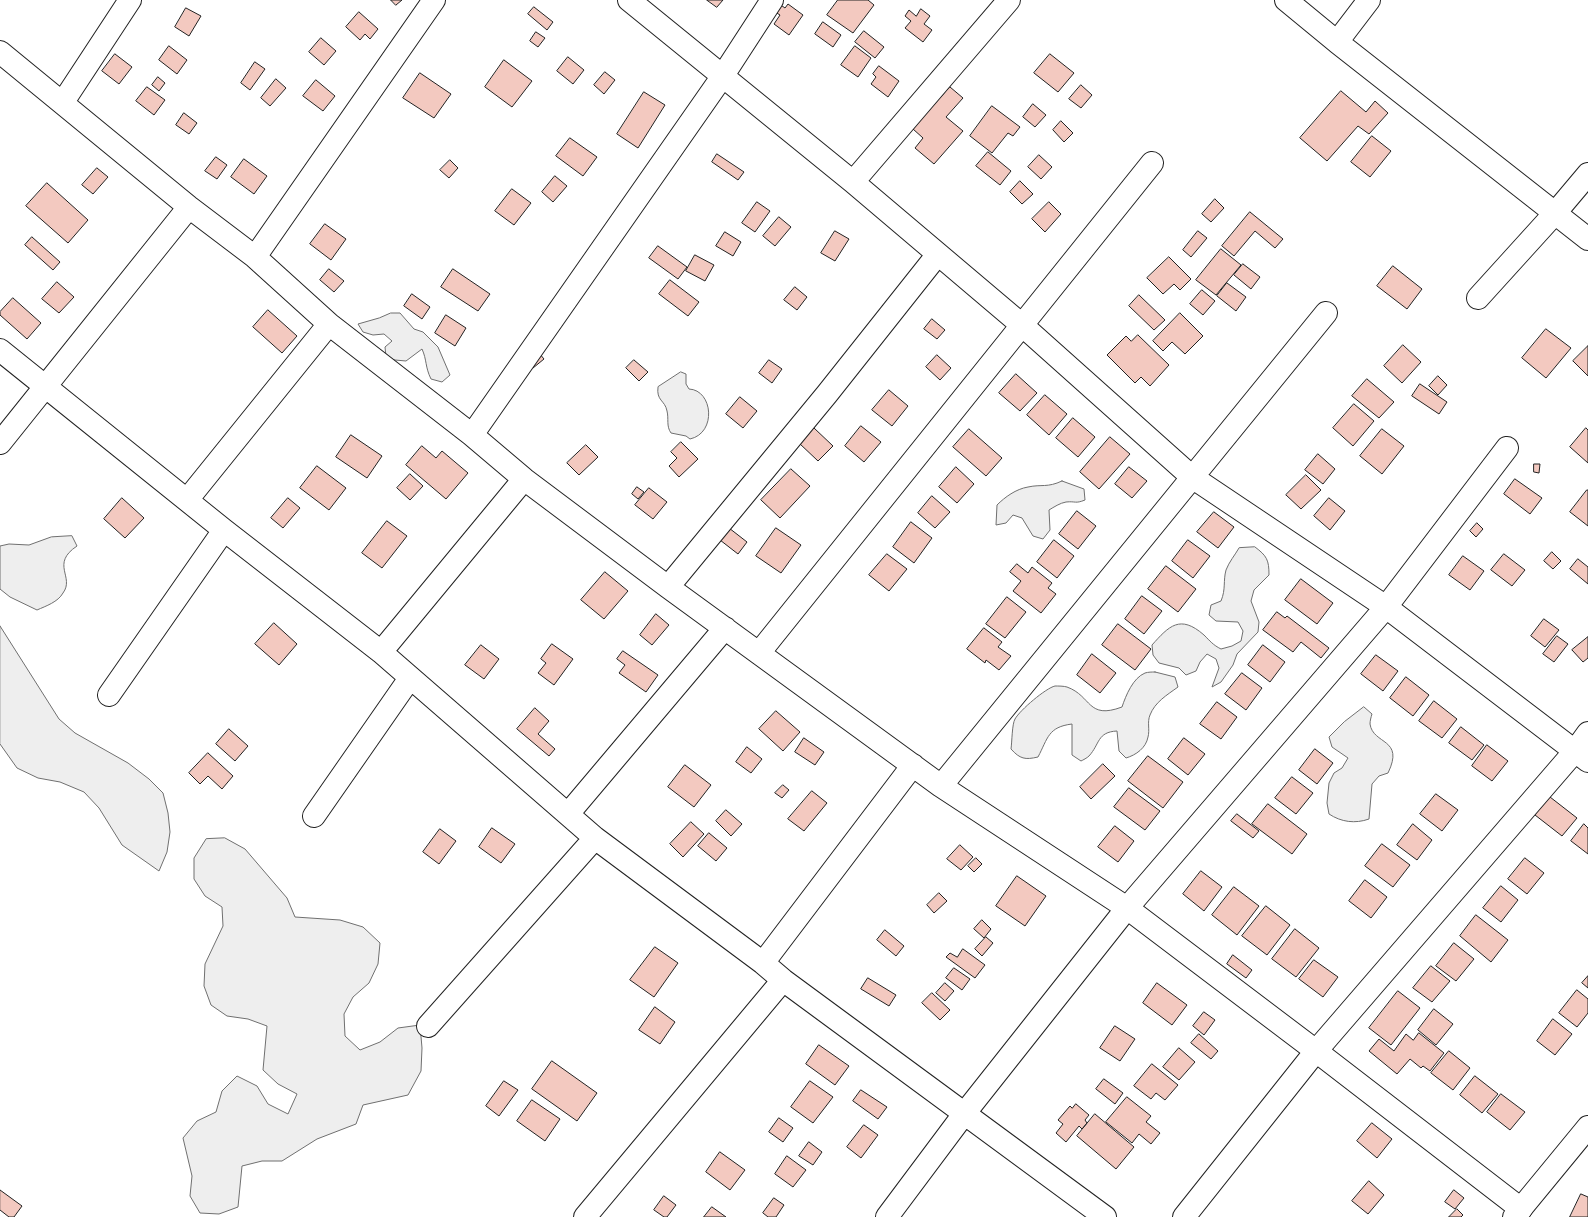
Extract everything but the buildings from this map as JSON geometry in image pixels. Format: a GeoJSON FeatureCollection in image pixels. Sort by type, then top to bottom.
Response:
{"type":"FeatureCollection","features":[{"type":"Feature","properties":{"kind":"street"},"geometry":{"type":"LineString","coordinates":[[63,102],[130,0]]}},
{"type":"Feature","properties":{"kind":"street"},"geometry":{"type":"LineString","coordinates":[[255,257],[434,0]]}},
{"type":"Feature","properties":{"kind":"street"},"geometry":{"type":"LineString","coordinates":[[629,0],[853,182],[1023,326],[1192,477],[1386,608],[1581,756]]}},
{"type":"Feature","properties":{"kind":"street"},"geometry":{"type":"LineString","coordinates":[[472,435],[722,77],[772,0]]}},
{"type":"Feature","properties":{"kind":"street"},"geometry":{"type":"LineString","coordinates":[[853,182],[1009,0]]}},
{"type":"Feature","properties":{"kind":"street"},"geometry":{"type":"LineString","coordinates":[[1286,0],[1337,42],[1556,212],[1588,239]]}},
{"type":"Feature","properties":{"kind":"street"},"geometry":{"type":"LineString","coordinates":[[1337,42],[1369,0]]}},
{"type":"Feature","properties":{"kind":"street"},"geometry":{"type":"LineString","coordinates":[[0,52],[63,102],[189,207],[255,257],[329,324],[472,435],[524,479],[668,587],[941,786],[1127,908],[1316,1051],[1518,1213],[1588,1127]]}},
{"type":"Feature","properties":{"kind":"street"},"geometry":{"type":"LineString","coordinates":[[759,653],[1023,326],[1152,163]]}},
{"type":"Feature","properties":{"kind":"street"},"geometry":{"type":"LineString","coordinates":[[1478,298],[1556,212],[1588,174]]}},
{"type":"Feature","properties":{"kind":"street"},"geometry":{"type":"LineString","coordinates":[[0,443],[189,207]]}},
{"type":"Feature","properties":{"kind":"street"},"geometry":{"type":"LineString","coordinates":[[668,587],[938,254]]}},
{"type":"Feature","properties":{"kind":"street"},"geometry":{"type":"LineString","coordinates":[[941,786],[1326,313]]}},
{"type":"Feature","properties":{"kind":"street"},"geometry":{"type":"LineString","coordinates":[[187,500],[329,324]]}},
{"type":"Feature","properties":{"kind":"street"},"geometry":{"type":"LineString","coordinates":[[0,350],[224,530],[381,652],[595,838],[763,963],[783,980],[1104,1217]]}},
{"type":"Feature","properties":{"kind":"street"},"geometry":{"type":"LineString","coordinates":[[887,1217],[964,1114],[1127,908],[1386,608],[1507,448]]}},
{"type":"Feature","properties":{"kind":"street"},"geometry":{"type":"LineString","coordinates":[[381,652],[524,479]]}},
{"type":"Feature","properties":{"kind":"street"},"geometry":{"type":"LineString","coordinates":[[109,695],[224,530]]}},
{"type":"Feature","properties":{"kind":"street"},"geometry":{"type":"LineString","coordinates":[[568,814],[725,628]]}},
{"type":"Feature","properties":{"kind":"street"},"geometry":{"type":"LineString","coordinates":[[314,816],[410,678]]}},
{"type":"Feature","properties":{"kind":"street"},"geometry":{"type":"LineString","coordinates":[[1184,1217],[1316,1051],[1581,756],[1588,733]]}},
{"type":"Feature","properties":{"kind":"street"},"geometry":{"type":"LineString","coordinates":[[763,963],[913,765]]}},
{"type":"Feature","properties":{"kind":"street"},"geometry":{"type":"LineString","coordinates":[[428,1026],[595,838]]}},
{"type":"Feature","properties":{"kind":"street"},"geometry":{"type":"LineString","coordinates":[[585,1217],[783,980]]}},
{"type":"Feature","properties":{"kind":"shaded area"},"geometry":{"type":"Polygon","coordinates":[[[391,313],[400,313],[414,329],[423,332],[438,347],[450,375],[442,382],[431,379],[422,349],[406,361],[386,357],[385,347],[392,341],[384,334],[373,335],[363,332],[358,324],[391,313]]]}},
{"type":"Feature","properties":{"kind":"shaded area"},"geometry":{"type":"Polygon","coordinates":[[[681,372],[686,374],[686,384],[689,389],[697,391],[703,396],[709,412],[705,429],[699,435],[690,439],[686,436],[671,433],[666,407],[658,395],[658,387],[681,372]]]}},
{"type":"Feature","properties":{"kind":"shaded area"},"geometry":{"type":"Polygon","coordinates":[[[1062,481],[1084,489],[1085,500],[1064,503],[1049,510],[1050,530],[1043,539],[1033,536],[1022,518],[1013,515],[1006,523],[996,525],[997,505],[1011,494],[1024,488],[1048,485],[1062,481]]]}},
{"type":"Feature","properties":{"kind":"shaded area"},"geometry":{"type":"Polygon","coordinates":[[[72,536],[77,546],[65,559],[64,570],[66,587],[61,596],[55,601],[37,610],[10,597],[0,589],[0,546],[9,544],[29,545],[51,537],[72,536]]]}},
{"type":"Feature","properties":{"kind":"shaded area"},"geometry":{"type":"Polygon","coordinates":[[[1255,547],[1262,553],[1268,562],[1269,570],[1269,575],[1254,590],[1251,601],[1259,622],[1258,632],[1237,654],[1233,665],[1221,682],[1212,687],[1219,668],[1216,659],[1207,654],[1200,662],[1196,671],[1186,675],[1179,668],[1159,663],[1153,655],[1152,645],[1164,632],[1175,625],[1188,625],[1196,629],[1221,649],[1232,646],[1241,641],[1243,631],[1238,622],[1216,621],[1209,615],[1211,605],[1221,601],[1226,570],[1230,561],[1239,548],[1255,547]]]}},
{"type":"Feature","properties":{"kind":"shaded area"},"geometry":{"type":"Polygon","coordinates":[[[0,626],[59,719],[75,733],[128,763],[149,779],[163,793],[168,813],[170,832],[167,852],[159,871],[122,845],[99,808],[84,792],[60,782],[38,778],[17,768],[0,744],[0,626]]]}},
{"type":"Feature","properties":{"kind":"shaded area"},"geometry":{"type":"Polygon","coordinates":[[[1155,672],[1175,677],[1178,687],[1162,699],[1152,710],[1149,718],[1149,734],[1147,741],[1143,748],[1133,755],[1126,758],[1119,751],[1117,731],[1102,736],[1093,752],[1081,761],[1072,755],[1072,724],[1053,731],[1038,757],[1023,758],[1011,749],[1015,719],[1027,705],[1051,688],[1055,686],[1067,687],[1075,691],[1096,709],[1102,711],[1111,710],[1122,707],[1130,687],[1141,675],[1155,672]]]}},
{"type":"Feature","properties":{"kind":"shaded area"},"geometry":{"type":"Polygon","coordinates":[[[1364,707],[1372,714],[1370,724],[1372,731],[1391,748],[1393,754],[1388,773],[1379,776],[1372,784],[1369,819],[1353,822],[1338,819],[1329,814],[1327,803],[1329,783],[1334,773],[1342,768],[1348,758],[1332,747],[1329,737],[1344,722],[1364,707]]]}},
{"type":"Feature","properties":{"kind":"shaded area"},"geometry":{"type":"Polygon","coordinates":[[[225,838],[245,849],[287,898],[295,917],[340,920],[363,927],[380,943],[378,964],[369,983],[353,997],[344,1014],[345,1036],[360,1050],[380,1042],[398,1028],[420,1025],[422,1048],[421,1071],[408,1095],[363,1105],[356,1124],[317,1139],[282,1161],[262,1161],[242,1166],[238,1207],[219,1214],[200,1213],[190,1196],[192,1176],[183,1138],[197,1121],[216,1112],[222,1091],[237,1076],[257,1086],[268,1104],[288,1114],[297,1094],[278,1084],[263,1070],[267,1026],[248,1019],[227,1016],[211,1005],[204,986],[205,964],[223,926],[222,907],[205,896],[194,879],[194,858],[206,839],[225,838]]]}}]}
